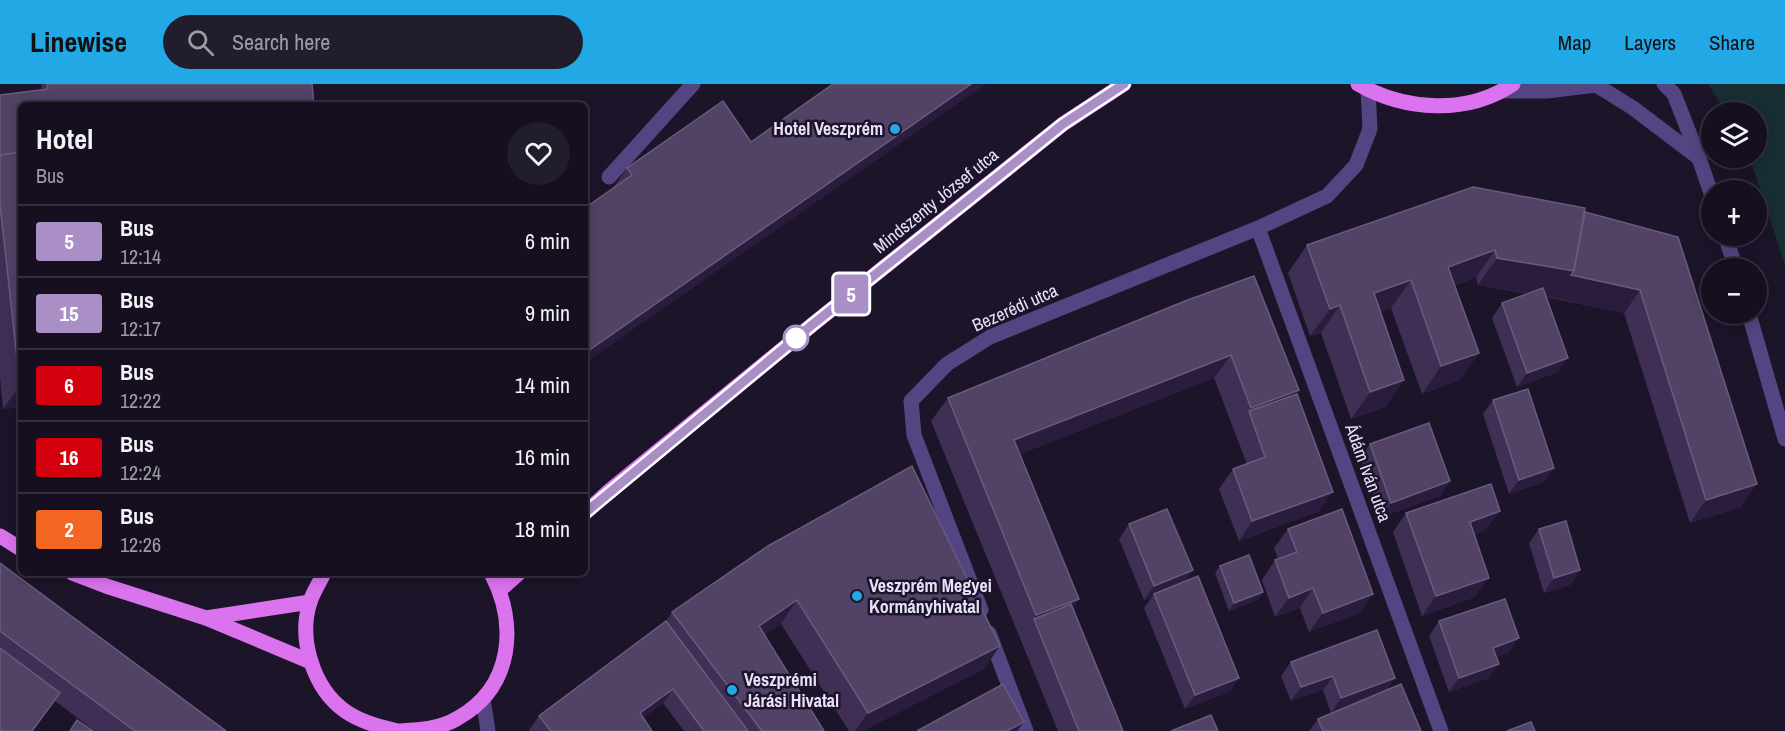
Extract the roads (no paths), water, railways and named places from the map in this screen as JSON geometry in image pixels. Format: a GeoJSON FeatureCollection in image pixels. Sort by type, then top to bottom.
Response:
{"type":"FeatureCollection","features":[{"type":"Feature","properties":{"kind":"main road","name":"Mindszenty József utca"},"geometry":{"type":"LineString","coordinates":[[588,510],[804,331],[1044,139],[1124,84]]}},
{"type":"Feature","properties":{"kind":"main road"},"geometry":{"type":"LineString","coordinates":[[1363,87],[1414,105],[1444,106],[1474,102],[1507,88]]}},
{"type":"Feature","properties":{"kind":"main road","name":"Mindszenty József utca"},"geometry":{"type":"LineString","coordinates":[[588,502],[609,491]]}},
{"type":"Feature","properties":{"kind":"main road"},"geometry":{"type":"LineString","coordinates":[[0,536],[18,547]]}},
{"type":"Feature","properties":{"kind":"main road"},"geometry":{"type":"LineString","coordinates":[[80,576],[206,618],[310,662]]}},
{"type":"Feature","properties":{"kind":"main road"},"geometry":{"type":"LineString","coordinates":[[323,576],[310,602],[306,632],[310,662],[324,688],[344,710],[369,724],[398,731],[429,729],[458,718],[483,699],[498,675],[507,647],[508,618],[500,590],[492,576]]}},
{"type":"Feature","properties":{"kind":"main road"},"geometry":{"type":"LineString","coordinates":[[500,590],[516,576]]}},
{"type":"Feature","properties":{"kind":"main road"},"geometry":{"type":"LineString","coordinates":[[206,618],[310,602]]}},
{"type":"Feature","properties":{"kind":"street"},"geometry":{"type":"LineString","coordinates":[[609,177],[693,84]]}},
{"type":"Feature","properties":{"kind":"street"},"geometry":{"type":"LineString","coordinates":[[1664,84],[1674,94],[1707,180]]}},
{"type":"Feature","properties":{"kind":"street"},"geometry":{"type":"LineString","coordinates":[[1507,88],[1547,91],[1596,86],[1633,108],[1699,158]]}},
{"type":"Feature","properties":{"kind":"street","name":"Bezerédi utca"},"geometry":{"type":"LineString","coordinates":[[1026,731],[914,435],[911,401],[947,364],[990,337],[1258,228],[1327,196],[1356,165],[1370,129],[1363,87]]}},
{"type":"Feature","properties":{"kind":"street","name":"Ádám Iván utca"},"geometry":{"type":"LineString","coordinates":[[1258,228],[1441,731]]}},
{"type":"Feature","properties":{"kind":"street"},"geometry":{"type":"LineString","coordinates":[[1752,324],[1783,423],[1785,438]]}},
{"type":"Feature","properties":{"kind":"street"},"geometry":{"type":"LineString","coordinates":[[483,699],[488,731]]}},
{"type":"Feature","properties":{"kind":"place","name":"Hotel Veszprém"},"geometry":{"type":"Point","coordinates":[895,129]}},
{"type":"Feature","properties":{"kind":"place","name":"Veszprém Megyei Kormányhivatal"},"geometry":{"type":"Point","coordinates":[857,596]}},
{"type":"Feature","properties":{"kind":"place","name":"Veszprémi Járási Hivatal"},"geometry":{"type":"Point","coordinates":[732,690]}}]}
